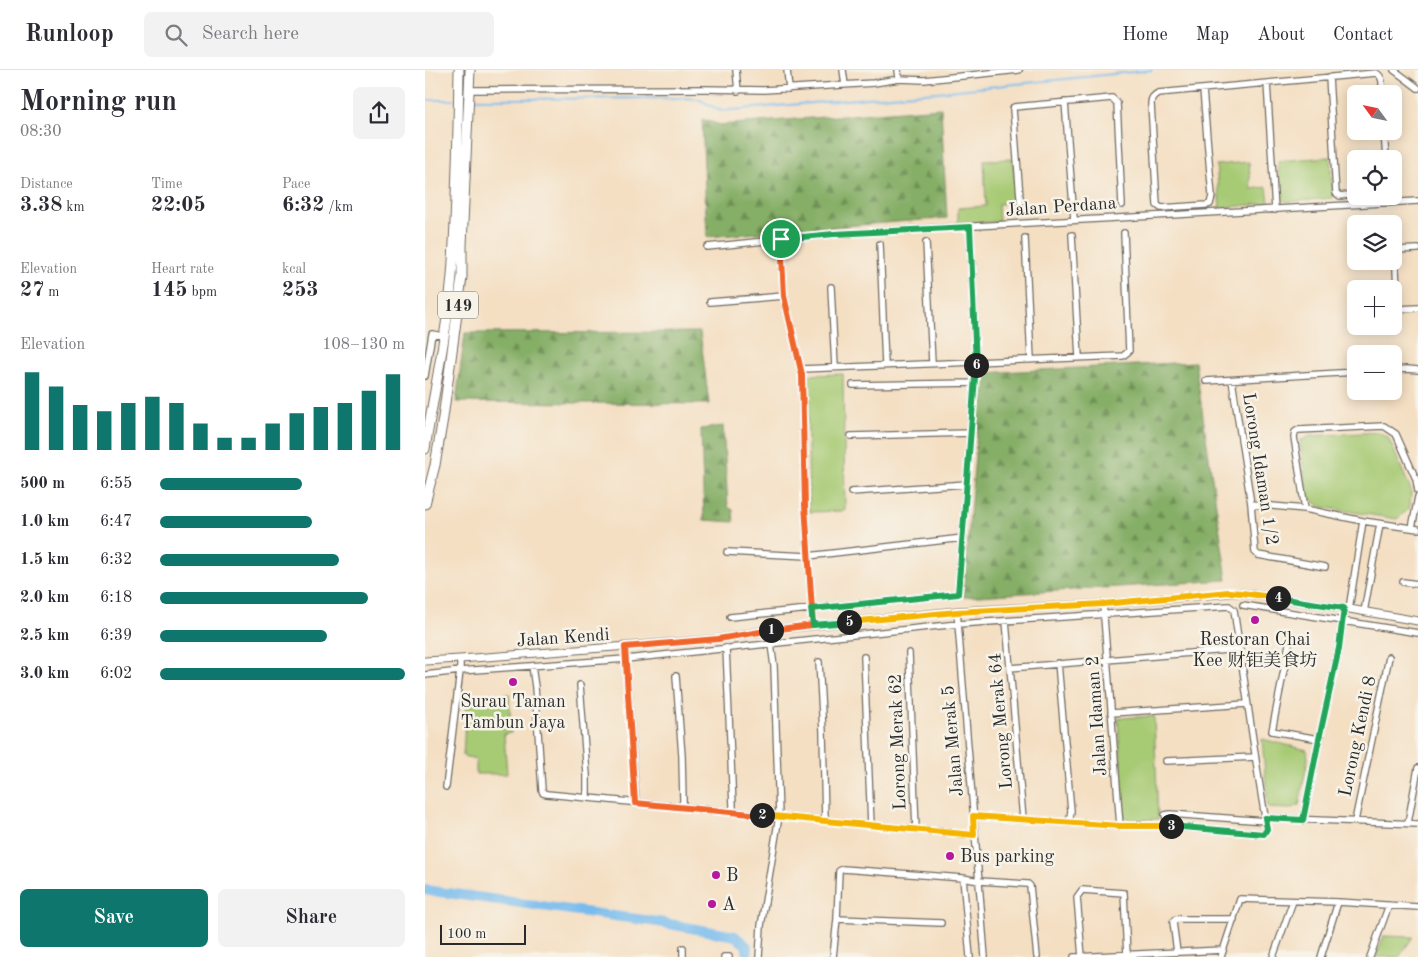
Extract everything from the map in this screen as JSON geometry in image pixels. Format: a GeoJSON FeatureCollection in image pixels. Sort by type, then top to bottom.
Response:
{"type":"FeatureCollection","features":[{"type":"Feature","properties":{"kind":"main road","name":"149"},"geometry":{"type":"LineString","coordinates":[[425,449],[452,275],[459,70]]}},
{"type":"Feature","properties":{"kind":"main road","name":"149"},"geometry":{"type":"LineString","coordinates":[[425,504],[435,465],[462,277],[462,238],[470,104],[470,70]]}},
{"type":"Feature","properties":{"kind":"street"},"geometry":{"type":"LineString","coordinates":[[736,70],[738,91]]}},
{"type":"Feature","properties":{"kind":"street"},"geometry":{"type":"LineString","coordinates":[[787,70],[789,89]]}},
{"type":"Feature","properties":{"kind":"street"},"geometry":{"type":"LineString","coordinates":[[843,70],[845,85]]}},
{"type":"Feature","properties":{"kind":"street"},"geometry":{"type":"LineString","coordinates":[[898,70],[899,79]]}},
{"type":"Feature","properties":{"kind":"street"},"geometry":{"type":"LineString","coordinates":[[470,91],[706,89],[738,91],[874,83],[899,79],[924,80],[1019,70]]}},
{"type":"Feature","properties":{"kind":"street"},"geometry":{"type":"LineString","coordinates":[[1394,70],[1418,88]]}},
{"type":"Feature","properties":{"kind":"street"},"geometry":{"type":"LineString","coordinates":[[1203,90],[1212,196],[1210,204],[1161,208],[1157,205],[1151,104],[1151,99],[1154,95],[1158,93],[1375,74],[1379,75],[1382,79],[1382,85]]}},
{"type":"Feature","properties":{"kind":"street"},"geometry":{"type":"LineString","coordinates":[[1329,77],[1336,190],[1338,195],[1347,194]]}},
{"type":"Feature","properties":{"kind":"street"},"geometry":{"type":"LineString","coordinates":[[1267,83],[1275,210]]}},
{"type":"Feature","properties":{"kind":"street"},"geometry":{"type":"LineString","coordinates":[[1021,209],[1014,107],[1112,98],[1117,103],[1123,204]]}},
{"type":"Feature","properties":{"kind":"street"},"geometry":{"type":"LineString","coordinates":[[1065,102],[1073,219]]}},
{"type":"Feature","properties":{"kind":"street","name":"Jalan Perdana"},"geometry":{"type":"LineString","coordinates":[[707,247],[834,234],[1418,201]]}},
{"type":"Feature","properties":{"kind":"street"},"geometry":{"type":"LineString","coordinates":[[729,617],[958,594],[977,361],[970,227]]}},
{"type":"Feature","properties":{"kind":"street"},"geometry":{"type":"LineString","coordinates":[[801,368],[1123,356],[1129,351],[1124,233]]}},
{"type":"Feature","properties":{"kind":"street"},"geometry":{"type":"LineString","coordinates":[[1072,236],[1079,357]]}},
{"type":"Feature","properties":{"kind":"street"},"geometry":{"type":"LineString","coordinates":[[1025,238],[1031,359]]}},
{"type":"Feature","properties":{"kind":"street"},"geometry":{"type":"LineString","coordinates":[[781,239],[784,296],[801,368],[808,556],[813,625]]}},
{"type":"Feature","properties":{"kind":"street"},"geometry":{"type":"LineString","coordinates":[[926,242],[933,363]]}},
{"type":"Feature","properties":{"kind":"street"},"geometry":{"type":"LineString","coordinates":[[880,244],[885,365]]}},
{"type":"Feature","properties":{"kind":"street"},"geometry":{"type":"LineString","coordinates":[[1418,249],[1395,250],[1397,309],[1418,308]]}},
{"type":"Feature","properties":{"kind":"street"},"geometry":{"type":"LineString","coordinates":[[831,287],[835,367]]}},
{"type":"Feature","properties":{"kind":"street"},"geometry":{"type":"LineString","coordinates":[[710,302],[784,296]]}},
{"type":"Feature","properties":{"kind":"street"},"geometry":{"type":"LineString","coordinates":[[425,376],[432,334],[444,336]]}},
{"type":"Feature","properties":{"kind":"street"},"geometry":{"type":"LineString","coordinates":[[1402,369],[1418,370]]}},
{"type":"Feature","properties":{"kind":"street"},"geometry":{"type":"LineString","coordinates":[[1206,381],[1347,373]]}},
{"type":"Feature","properties":{"kind":"street","name":"Lorong Idaman 1/2"},"geometry":{"type":"LineString","coordinates":[[1232,380],[1251,504],[1255,552],[1258,555],[1325,567]]}},
{"type":"Feature","properties":{"kind":"street"},"geometry":{"type":"LineString","coordinates":[[853,385],[975,382]]}},
{"type":"Feature","properties":{"kind":"street"},"geometry":{"type":"LineString","coordinates":[[1305,510],[1294,437],[1295,432],[1298,430],[1384,426],[1396,434],[1416,479],[1418,491]]}},
{"type":"Feature","properties":{"kind":"street"},"geometry":{"type":"LineString","coordinates":[[851,436],[971,433]]}},
{"type":"Feature","properties":{"kind":"street"},"geometry":{"type":"LineString","coordinates":[[851,492],[967,484]]}},
{"type":"Feature","properties":{"kind":"street"},"geometry":{"type":"LineString","coordinates":[[1251,504],[1305,510],[1415,529],[1418,496]]}},
{"type":"Feature","properties":{"kind":"street"},"geometry":{"type":"LineString","coordinates":[[1303,820],[1363,521]]}},
{"type":"Feature","properties":{"kind":"street"},"geometry":{"type":"LineString","coordinates":[[1363,612],[1380,524]]}},
{"type":"Feature","properties":{"kind":"street"},"geometry":{"type":"LineString","coordinates":[[727,552],[808,556],[963,538]]}},
{"type":"Feature","properties":{"kind":"street"},"geometry":{"type":"LineString","coordinates":[[1403,582],[1418,584]]}},
{"type":"Feature","properties":{"kind":"street","name":"Jalan Kendi"},"geometry":{"type":"LineString","coordinates":[[425,661],[718,639],[813,625],[957,612],[1103,604],[1229,592],[1347,608],[1418,621]]}},
{"type":"Feature","properties":{"kind":"street","name":"Jalan Idaman 2"},"geometry":{"type":"LineString","coordinates":[[1103,604],[1120,826]]}},
{"type":"Feature","properties":{"kind":"street"},"geometry":{"type":"LineString","coordinates":[[1243,605],[1418,633]]}},
{"type":"Feature","properties":{"kind":"street"},"geometry":{"type":"LineString","coordinates":[[425,675],[626,659],[958,624],[1229,606],[1234,610],[1266,820],[1267,829],[1264,834],[1167,826],[1120,826],[973,816]]}},
{"type":"Feature","properties":{"kind":"street","name":"Jalan Merak 5"},"geometry":{"type":"LineString","coordinates":[[957,612],[985,957]]}},
{"type":"Feature","properties":{"kind":"street","name":"Lorong Merak 64"},"geometry":{"type":"LineString","coordinates":[[1007,621],[1023,819]]}},
{"type":"Feature","properties":{"kind":"street"},"geometry":{"type":"LineString","coordinates":[[759,957],[761,926],[779,816],[774,666],[769,630]]}},
{"type":"Feature","properties":{"kind":"street"},"geometry":{"type":"LineString","coordinates":[[1290,639],[1272,731],[1319,739]]}},
{"type":"Feature","properties":{"kind":"street"},"geometry":{"type":"LineString","coordinates":[[625,647],[635,803]]}},
{"type":"Feature","properties":{"kind":"street"},"geometry":{"type":"LineString","coordinates":[[726,648],[732,812]]}},
{"type":"Feature","properties":{"kind":"street"},"geometry":{"type":"LineString","coordinates":[[1010,668],[1239,649]]}},
{"type":"Feature","properties":{"kind":"street","name":"Lorong Merak 62"},"geometry":{"type":"LineString","coordinates":[[909,653],[916,829]]}},
{"type":"Feature","properties":{"kind":"street"},"geometry":{"type":"LineString","coordinates":[[864,657],[871,825]]}},
{"type":"Feature","properties":{"kind":"street","name":"Lorong Kendi 8"},"geometry":{"type":"LineString","coordinates":[[1355,822],[1389,657]]}},
{"type":"Feature","properties":{"kind":"street"},"geometry":{"type":"LineString","coordinates":[[446,787],[460,659]]}},
{"type":"Feature","properties":{"kind":"street"},"geometry":{"type":"LineString","coordinates":[[819,662],[825,821]]}},
{"type":"Feature","properties":{"kind":"street"},"geometry":{"type":"LineString","coordinates":[[1058,663],[1071,811],[1069,822]]}},
{"type":"Feature","properties":{"kind":"street"},"geometry":{"type":"LineString","coordinates":[[532,666],[543,793],[974,835]]}},
{"type":"Feature","properties":{"kind":"street"},"geometry":{"type":"LineString","coordinates":[[676,676],[682,756],[683,800],[681,807]]}},
{"type":"Feature","properties":{"kind":"street"},"geometry":{"type":"LineString","coordinates":[[580,685],[587,798]]}},
{"type":"Feature","properties":{"kind":"street"},"geometry":{"type":"LineString","coordinates":[[1111,713],[1247,704]]}},
{"type":"Feature","properties":{"kind":"street"},"geometry":{"type":"LineString","coordinates":[[1165,761],[1255,757]]}},
{"type":"Feature","properties":{"kind":"street"},"geometry":{"type":"LineString","coordinates":[[1408,823],[1418,768]]}},
{"type":"Feature","properties":{"kind":"street"},"geometry":{"type":"LineString","coordinates":[[1167,826],[1165,815],[1169,814],[1266,820],[1418,824]]}},
{"type":"Feature","properties":{"kind":"street"},"geometry":{"type":"LineString","coordinates":[[833,957],[839,871],[843,870],[1025,883],[1030,886],[1037,957]]}},
{"type":"Feature","properties":{"kind":"street"},"geometry":{"type":"LineString","coordinates":[[963,878],[970,957]]}},
{"type":"Feature","properties":{"kind":"street"},"geometry":{"type":"LineString","coordinates":[[1082,957],[1077,896],[1082,890],[1124,893],[1127,955]]}},
{"type":"Feature","properties":{"kind":"street"},"geometry":{"type":"LineString","coordinates":[[1221,957],[1240,899],[1418,907]]}},
{"type":"Feature","properties":{"kind":"street"},"geometry":{"type":"LineString","coordinates":[[1273,957],[1293,901]]}},
{"type":"Feature","properties":{"kind":"street"},"geometry":{"type":"LineString","coordinates":[[1321,957],[1338,902]]}},
{"type":"Feature","properties":{"kind":"street"},"geometry":{"type":"LineString","coordinates":[[1369,957],[1389,905]]}},
{"type":"Feature","properties":{"kind":"street"},"geometry":{"type":"LineString","coordinates":[[837,919],[941,923]]}},
{"type":"Feature","properties":{"kind":"street"},"geometry":{"type":"LineString","coordinates":[[1177,952],[1173,922],[1176,919],[1234,919]]}},
{"type":"Feature","properties":{"kind":"street"},"geometry":{"type":"LineString","coordinates":[[683,948],[683,957]]}},
{"type":"Feature","properties":{"kind":"street"},"geometry":{"type":"LineString","coordinates":[[1074,957],[1223,950]]}},
{"type":"Feature","properties":{"kind":"street"},"geometry":{"type":"LineString","coordinates":[[723,957],[729,957]]}},
{"type":"Feature","properties":{"kind":"green space"},"geometry":{"type":"Polygon","coordinates":[[[941,108],[947,218],[707,237],[702,119],[720,125],[941,108]]]}},
{"type":"Feature","properties":{"kind":"green space"},"geometry":{"type":"Polygon","coordinates":[[[1330,157],[1333,198],[1286,202],[1281,198],[1278,161],[1330,157]]]}},
{"type":"Feature","properties":{"kind":"green space"},"geometry":{"type":"Polygon","coordinates":[[[1013,159],[1015,203],[998,204],[999,222],[958,224],[958,208],[986,206],[984,160],[1013,159]]]}},
{"type":"Feature","properties":{"kind":"green space"},"geometry":{"type":"Polygon","coordinates":[[[1249,162],[1251,189],[1267,187],[1269,203],[1220,208],[1216,165],[1249,162]]]}},
{"type":"Feature","properties":{"kind":"green space"},"geometry":{"type":"Polygon","coordinates":[[[700,332],[709,404],[456,402],[465,333],[700,332]]]}},
{"type":"Feature","properties":{"kind":"green space"},"geometry":{"type":"Polygon","coordinates":[[[1195,362],[1227,580],[963,597],[982,373],[1195,362]]]}},
{"type":"Feature","properties":{"kind":"green space"},"geometry":{"type":"Polygon","coordinates":[[[843,374],[845,511],[809,512],[807,375],[843,374]]]}},
{"type":"Feature","properties":{"kind":"green space"},"geometry":{"type":"Polygon","coordinates":[[[723,426],[728,507],[733,510],[734,522],[704,520],[701,429],[723,426]]]}},
{"type":"Feature","properties":{"kind":"green space"},"geometry":{"type":"Polygon","coordinates":[[[1378,432],[1388,437],[1411,490],[1410,508],[1397,519],[1321,507],[1307,496],[1300,441],[1310,436],[1378,432]]]}},
{"type":"Feature","properties":{"kind":"green space"},"geometry":{"type":"Polygon","coordinates":[[[509,694],[511,733],[504,734],[507,774],[476,774],[476,759],[463,756],[466,705],[470,699],[509,694]]]}},
{"type":"Feature","properties":{"kind":"green space"},"geometry":{"type":"Polygon","coordinates":[[[1154,716],[1158,819],[1131,821],[1124,816],[1118,718],[1154,716]]]}},
{"type":"Feature","properties":{"kind":"green space"},"geometry":{"type":"Polygon","coordinates":[[[1262,739],[1307,750],[1308,759],[1299,805],[1290,809],[1268,808],[1262,739]]]}},
{"type":"Feature","properties":{"kind":"green space"},"geometry":{"type":"Polygon","coordinates":[[[1384,936],[1413,937],[1399,957],[1376,957],[1384,936]]]}},
{"type":"Feature","properties":{"kind":"waterway"},"geometry":{"type":"LineString","coordinates":[[472,99],[684,98],[698,99],[721,111],[948,91],[1152,70]]}},
{"type":"Feature","properties":{"kind":"waterway"},"geometry":{"type":"LineString","coordinates":[[425,100],[454,100]]}},
{"type":"Feature","properties":{"kind":"waterway"},"geometry":{"type":"LineString","coordinates":[[425,890],[658,922],[735,936],[747,946],[747,957]]}},
{"type":"Feature","properties":{"kind":"place","name":"Restoran Chai Kee 财钜美食坊"},"geometry":{"type":"Point","coordinates":[1255,620]}},
{"type":"Feature","properties":{"kind":"place","name":"Surau Taman Tambun Jaya"},"geometry":{"type":"Point","coordinates":[513,682]}},
{"type":"Feature","properties":{"kind":"place","name":"Bus parking"},"geometry":{"type":"Point","coordinates":[950,856]}},
{"type":"Feature","properties":{"kind":"place","name":"B"},"geometry":{"type":"Point","coordinates":[716,875]}},
{"type":"Feature","properties":{"kind":"place","name":"A"},"geometry":{"type":"Point","coordinates":[712,904]}},
{"type":"Feature","properties":{"kind":"route"},"geometry":{"type":"LineString","coordinates":[[781,239],[784,296],[802,375],[805,505],[808,556],[813,625],[718,639],[625,647],[635,803],[974,835],[973,816],[1120,826],[1167,826],[1264,834],[1267,829],[1265,818],[1303,820],[1339,648],[1344,608],[1229,592],[1103,604],[957,612],[813,625],[811,609],[958,594],[977,361],[970,227],[834,234],[781,239]]}}]}
